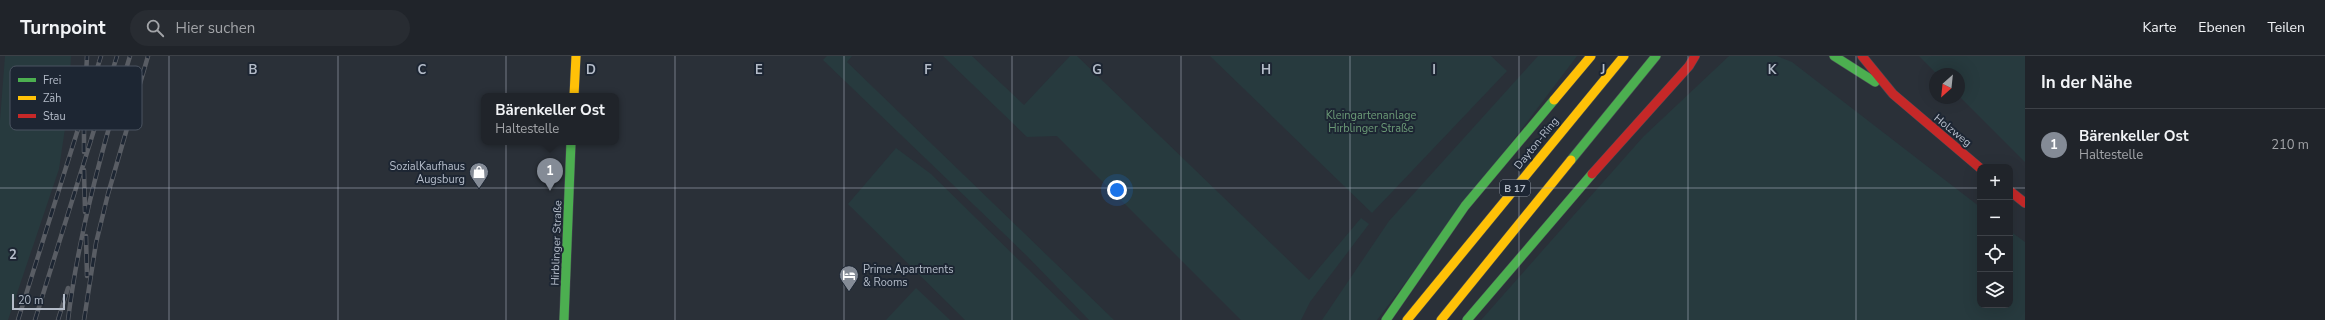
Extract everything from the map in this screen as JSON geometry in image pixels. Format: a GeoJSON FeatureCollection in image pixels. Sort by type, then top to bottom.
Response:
{"type":"FeatureCollection","features":[{"type":"Feature","properties":{"kind":"main road"},"geometry":{"type":"LineString","coordinates":[[574,93],[576,56]]}},
{"type":"Feature","properties":{"kind":"main road"},"geometry":{"type":"LineString","coordinates":[[1386,320],[1465,206],[1591,56]]}},
{"type":"Feature","properties":{"kind":"main road","name":"Dayton-Ring"},"geometry":{"type":"LineString","coordinates":[[1407,320],[1624,56]]}},
{"type":"Feature","properties":{"kind":"main road","name":"B 17"},"geometry":{"type":"LineString","coordinates":[[1441,320],[1656,56]]}},
{"type":"Feature","properties":{"kind":"main road"},"geometry":{"type":"LineString","coordinates":[[1467,320],[1621,140],[1689,66],[1695,56]]}},
{"type":"Feature","properties":{"kind":"main road"},"geometry":{"type":"LineString","coordinates":[[1689,66],[1703,56]]}},
{"type":"Feature","properties":{"kind":"main road","name":"Holzweg"},"geometry":{"type":"LineString","coordinates":[[1834,56],[1893,94],[1977,166]]}},
{"type":"Feature","properties":{"kind":"main road","name":"Holzweg"},"geometry":{"type":"LineString","coordinates":[[1862,56],[1893,94]]}},
{"type":"Feature","properties":{"kind":"main road","name":"Hirblinger Straße"},"geometry":{"type":"LineString","coordinates":[[564,320],[571,145]]}},
{"type":"Feature","properties":{"kind":"main road"},"geometry":{"type":"LineString","coordinates":[[2013,193],[2025,203]]}},
{"type":"Feature","properties":{"kind":"green space"},"geometry":{"type":"Polygon","coordinates":[[[5,56],[71,56],[71,66],[10,66],[10,130],[65,130],[59,169],[8,320],[0,320],[0,120],[5,56]]]}},
{"type":"Feature","properties":{"kind":"green space"},"geometry":{"type":"Polygon","coordinates":[[[827,56],[852,56],[847,62],[1114,320],[1089,320],[1026,255],[823,60],[827,56]]]}},
{"type":"Feature","properties":{"kind":"green space"},"geometry":{"type":"Polygon","coordinates":[[[943,56],[972,56],[1024,105],[1070,56],[1077,56],[1309,280],[1361,218],[1369,224],[1310,302],[1301,320],[1241,320],[1057,136],[1027,137],[943,56]]]}},
{"type":"Feature","properties":{"kind":"green space","name":"Kleingartenanlage Hirblinger Straße"},"geometry":{"type":"Polygon","coordinates":[[[1210,56],[1491,56],[1507,71],[1372,213],[1210,56]]]}},
{"type":"Feature","properties":{"kind":"green space"},"geometry":{"type":"Polygon","coordinates":[[[1538,56],[1577,56],[1377,320],[1322,320],[1389,221],[1538,56]]]}},
{"type":"Feature","properties":{"kind":"green space"},"geometry":{"type":"Polygon","coordinates":[[[1729,56],[1777,56],[1792,62],[1977,205],[1977,308],[2013,308],[2013,233],[2025,242],[2025,320],[1481,320],[1643,137],[1729,56]]]}},
{"type":"Feature","properties":{"kind":"green space"},"geometry":{"type":"Polygon","coordinates":[[[1919,56],[2025,56],[2025,162],[1965,102],[1965,68],[1931,68],[1919,56]]]}},
{"type":"Feature","properties":{"kind":"green space"},"geometry":{"type":"Polygon","coordinates":[[[896,148],[931,174],[1080,320],[965,320],[848,204],[896,148]]]}},
{"type":"Feature","properties":{"kind":"green space"},"geometry":{"type":"Polygon","coordinates":[[[916,288],[950,320],[886,320],[916,288]]]}},
{"type":"Feature","properties":{"kind":"railway"},"geometry":{"type":"LineString","coordinates":[[86,66],[87,56]]}},
{"type":"Feature","properties":{"kind":"railway"},"geometry":{"type":"LineString","coordinates":[[98,66],[101,56]]}},
{"type":"Feature","properties":{"kind":"railway"},"geometry":{"type":"LineString","coordinates":[[114,66],[117,56]]}},
{"type":"Feature","properties":{"kind":"railway"},"geometry":{"type":"LineString","coordinates":[[127,66],[130,56]]}},
{"type":"Feature","properties":{"kind":"railway"},"geometry":{"type":"LineString","coordinates":[[142,77],[148,56]]}},
{"type":"Feature","properties":{"kind":"railway"},"geometry":{"type":"LineString","coordinates":[[18,320],[78,130]]}},
{"type":"Feature","properties":{"kind":"railway"},"geometry":{"type":"LineString","coordinates":[[84,130],[84,152]]}},
{"type":"Feature","properties":{"kind":"railway"},"geometry":{"type":"LineString","coordinates":[[35,320],[94,130]]}},
{"type":"Feature","properties":{"kind":"railway"},"geometry":{"type":"LineString","coordinates":[[68,320],[79,253],[93,186],[109,130]]}},
{"type":"Feature","properties":{"kind":"railway"},"geometry":{"type":"LineString","coordinates":[[84,320],[96,243],[108,194],[127,130]]}},
{"type":"Feature","properties":{"kind":"railway"},"geometry":{"type":"LineString","coordinates":[[84,170],[85,212]]}},
{"type":"Feature","properties":{"kind":"railway"},"geometry":{"type":"LineString","coordinates":[[86,236],[87,276]]}},
{"type":"Feature","properties":{"kind":"railway"},"geometry":{"type":"LineString","coordinates":[[58,320],[68,288]]}},
{"type":"Feature","properties":{"kind":"traffic: fast"},"geometry":{"type":"LineString","coordinates":[[1571,160],[1656,56]]}},
{"type":"Feature","properties":{"kind":"traffic: fast"},"geometry":{"type":"LineString","coordinates":[[1834,56],[1875,82]]}},
{"type":"Feature","properties":{"kind":"traffic: fast"},"geometry":{"type":"LineString","coordinates":[[1386,320],[1465,206],[1554,100]]}},
{"type":"Feature","properties":{"kind":"traffic: fast"},"geometry":{"type":"LineString","coordinates":[[564,320],[571,145]]}},
{"type":"Feature","properties":{"kind":"traffic: fast"},"geometry":{"type":"LineString","coordinates":[[1467,320],[1592,174]]}},
{"type":"Feature","properties":{"kind":"traffic: slow"},"geometry":{"type":"LineString","coordinates":[[574,93],[576,56]]}},
{"type":"Feature","properties":{"kind":"traffic: slow"},"geometry":{"type":"LineString","coordinates":[[1554,100],[1591,56]]}},
{"type":"Feature","properties":{"kind":"traffic: slow"},"geometry":{"type":"LineString","coordinates":[[1407,320],[1624,56]]}},
{"type":"Feature","properties":{"kind":"traffic: slow"},"geometry":{"type":"LineString","coordinates":[[1441,320],[1571,160]]}},
{"type":"Feature","properties":{"kind":"traffic: jam"},"geometry":{"type":"LineString","coordinates":[[1592,174],[1689,66],[1695,56]]}},
{"type":"Feature","properties":{"kind":"traffic: jam"},"geometry":{"type":"LineString","coordinates":[[1862,56],[1893,94],[1977,165]]}},
{"type":"Feature","properties":{"kind":"traffic: jam"},"geometry":{"type":"LineString","coordinates":[[2013,193],[2025,203]]}},
{"type":"Feature","properties":{"kind":"place","name":"SozialKaufhaus Augsburg"},"geometry":{"type":"Point","coordinates":[479,189]}},
{"type":"Feature","properties":{"kind":"place","name":"Bärenkeller Ost"},"geometry":{"type":"Point","coordinates":[550,191]}},
{"type":"Feature","properties":{"kind":"place","name":"Prime Apartments & Rooms"},"geometry":{"type":"Point","coordinates":[849,292]}}]}
